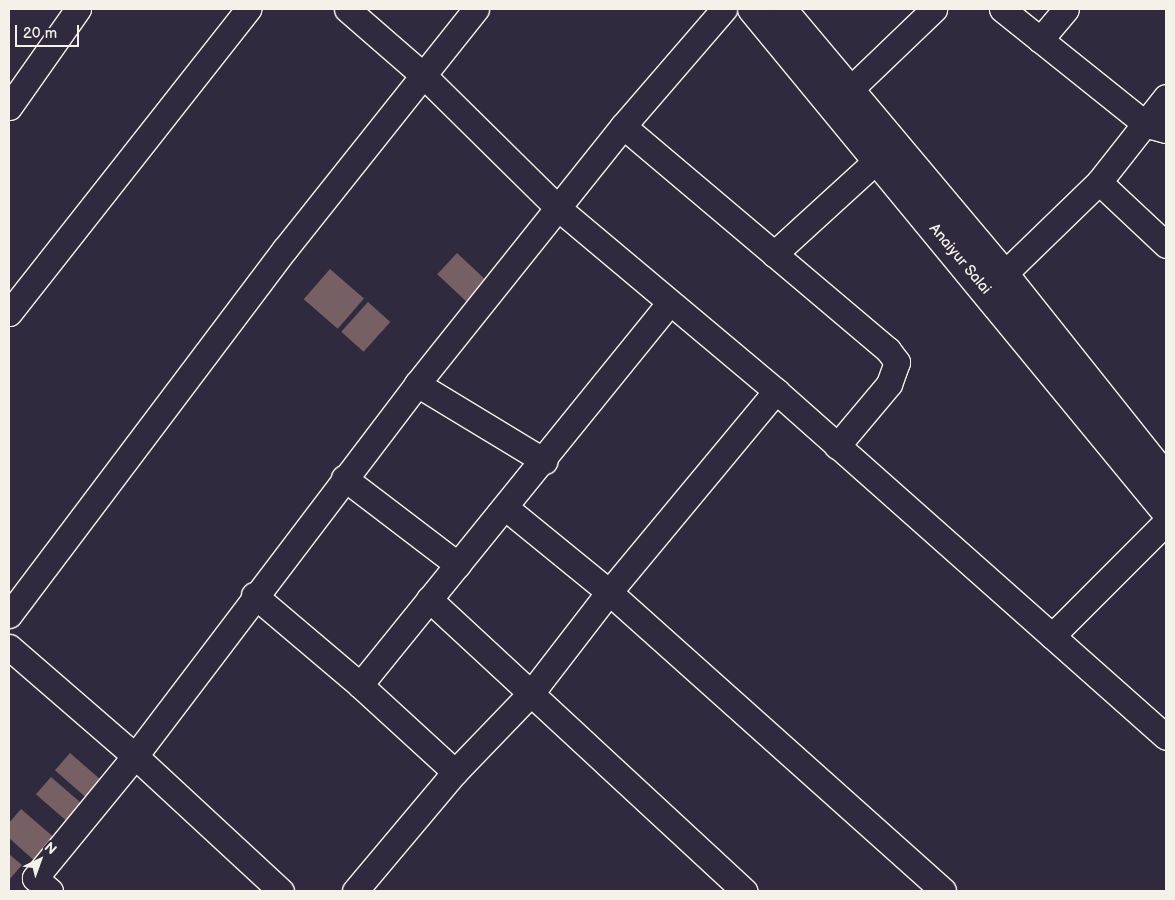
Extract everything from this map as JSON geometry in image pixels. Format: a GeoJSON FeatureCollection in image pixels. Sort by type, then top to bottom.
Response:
{"type":"FeatureCollection","features":[{"type":"Feature","properties":{"kind":"main road","name":"Anaiyur Salai"},"geometry":{"type":"LineString","coordinates":[[752,9],[840,99],[1004,274],[1166,478]]}},
{"type":"Feature","properties":{"kind":"main road","name":"Anaiyur Salai"},"geometry":{"type":"LineString","coordinates":[[782,9],[877,160],[1166,512]]}},
{"type":"Feature","properties":{"kind":"street"},"geometry":{"type":"LineString","coordinates":[[13,95],[78,9]]}},
{"type":"Feature","properties":{"kind":"street"},"geometry":{"type":"LineString","coordinates":[[9,313],[248,9]]}},
{"type":"Feature","properties":{"kind":"street"},"geometry":{"type":"LineString","coordinates":[[347,9],[423,75],[558,208],[669,304],[776,392],[1166,737]]}},
{"type":"Feature","properties":{"kind":"street"},"geometry":{"type":"LineString","coordinates":[[9,615],[285,250],[476,9]]}},
{"type":"Feature","properties":{"kind":"street"},"geometry":{"type":"LineString","coordinates":[[36,887],[254,595],[417,384],[623,126],[724,9]]}},
{"type":"Feature","properties":{"kind":"street"},"geometry":{"type":"LineString","coordinates":[[840,99],[934,9]]}},
{"type":"Feature","properties":{"kind":"street"},"geometry":{"type":"LineString","coordinates":[[1002,9],[1156,128]]}},
{"type":"Feature","properties":{"kind":"street"},"geometry":{"type":"LineString","coordinates":[[1040,40],[1066,9]]}},
{"type":"Feature","properties":{"kind":"street"},"geometry":{"type":"LineString","coordinates":[[1004,274],[1156,128],[1166,98]]}},
{"type":"Feature","properties":{"kind":"street"},"geometry":{"type":"LineString","coordinates":[[623,126],[888,350],[897,362],[896,372],[889,384],[837,446]]}},
{"type":"Feature","properties":{"kind":"street"},"geometry":{"type":"LineString","coordinates":[[774,254],[877,160]]}},
{"type":"Feature","properties":{"kind":"street"},"geometry":{"type":"LineString","coordinates":[[1100,182],[1166,246]]}},
{"type":"Feature","properties":{"kind":"street"},"geometry":{"type":"LineString","coordinates":[[360,685],[506,508],[669,304]]}},
{"type":"Feature","properties":{"kind":"street"},"geometry":{"type":"LineString","coordinates":[[417,384],[544,461]]}},
{"type":"Feature","properties":{"kind":"street"},"geometry":{"type":"LineString","coordinates":[[355,891],[455,772],[532,692],[609,592],[776,392]]}},
{"type":"Feature","properties":{"kind":"street"},"geometry":{"type":"LineString","coordinates":[[344,478],[458,565]]}},
{"type":"Feature","properties":{"kind":"street"},"geometry":{"type":"LineString","coordinates":[[506,508],[609,592],[943,891]]}},
{"type":"Feature","properties":{"kind":"street"},"geometry":{"type":"LineString","coordinates":[[1052,636],[1166,522]]}},
{"type":"Feature","properties":{"kind":"street"},"geometry":{"type":"LineString","coordinates":[[254,595],[360,685],[455,772]]}},
{"type":"Feature","properties":{"kind":"street"},"geometry":{"type":"LineString","coordinates":[[429,599],[532,692],[744,891]]}},
{"type":"Feature","properties":{"kind":"street"},"geometry":{"type":"LineString","coordinates":[[9,647],[135,756],[281,891]]}},
{"type":"Feature","properties":{"kind":"building"},"geometry":{"type":"Polygon","coordinates":[[[457,253],[493,286],[473,308],[437,274],[457,253]]]}},
{"type":"Feature","properties":{"kind":"building"},"geometry":{"type":"Polygon","coordinates":[[[330,269],[364,299],[338,329],[304,299],[330,269]]]}},
{"type":"Feature","properties":{"kind":"building"},"geometry":{"type":"Polygon","coordinates":[[[368,302],[390,322],[364,352],[341,332],[368,302]]]}},
{"type":"Feature","properties":{"kind":"building"},"geometry":{"type":"Polygon","coordinates":[[[70,753],[104,783],[89,800],[55,770],[70,753]]]}},
{"type":"Feature","properties":{"kind":"building"},"geometry":{"type":"Polygon","coordinates":[[[51,777],[84,806],[69,823],[36,794],[51,777]]]}},
{"type":"Feature","properties":{"kind":"building"},"geometry":{"type":"Polygon","coordinates":[[[21,809],[57,840],[37,863],[9,838],[9,823],[21,809]]]}},
{"type":"Feature","properties":{"kind":"building"},"geometry":{"type":"Polygon","coordinates":[[[9,854],[22,865],[9,880],[9,854]]]}}]}
